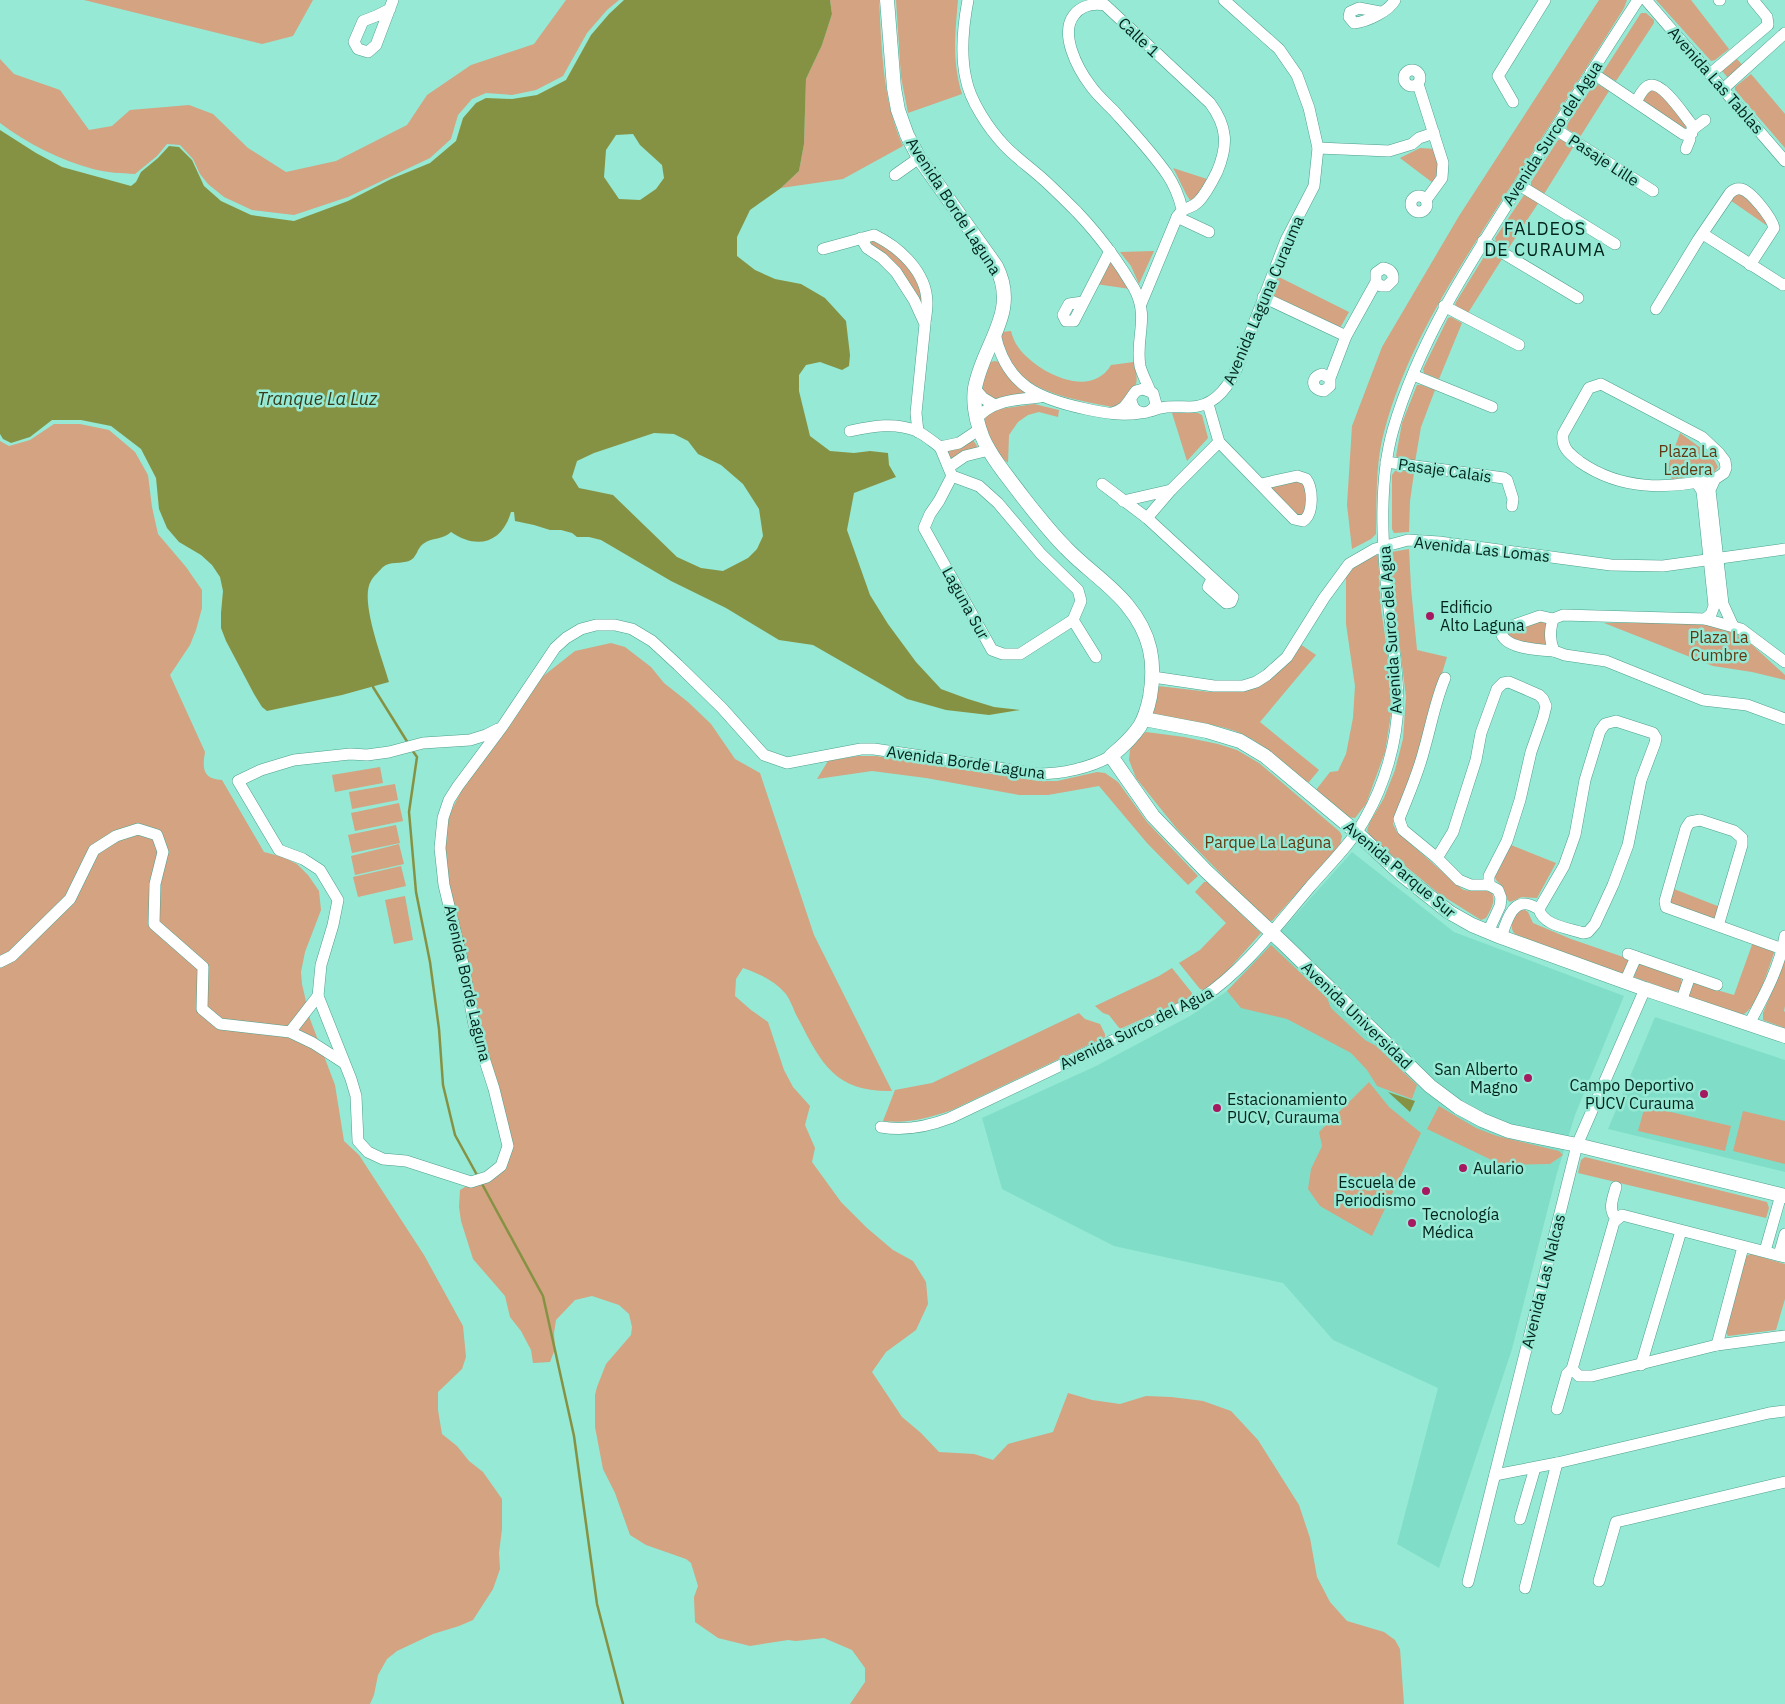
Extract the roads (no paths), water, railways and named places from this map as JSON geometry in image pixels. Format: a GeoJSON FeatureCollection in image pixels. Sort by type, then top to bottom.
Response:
{"type":"FeatureCollection","features":[{"type":"Feature","properties":{"kind":"street","name":"Avenida Borde Laguna"},"geometry":{"type":"LineString","coordinates":[[318,996],[356,1096],[358,1141],[368,1152],[383,1158],[406,1161],[471,1182],[487,1177],[501,1166],[508,1146],[494,1089],[475,1030],[463,964],[444,884],[440,848],[443,818],[449,800],[458,786],[502,727],[539,670],[560,643],[581,629],[596,625],[615,625],[632,629],[652,640],[722,708],[764,755],[787,763],[874,749],[1037,774],[1052,774],[1089,765],[1111,756],[1127,742],[1144,719],[1153,677],[1151,653],[1148,642],[1132,612],[1119,597],[1066,548],[1018,491],[989,450],[978,423],[975,389],[986,355],[1002,317],[1005,298],[999,273],[919,158],[907,135],[896,99],[892,76],[887,0]]}},
{"type":"Feature","properties":{"kind":"street"},"geometry":{"type":"LineString","coordinates":[[968,0],[964,24],[963,63],[966,81],[972,98],[1003,144],[1045,180],[1079,214],[1110,251],[1134,289],[1141,304],[1143,320],[1140,357],[1142,371],[1148,392],[1156,404],[1146,412]]}},
{"type":"Feature","properties":{"kind":"street","name":"Avenida Laguna Curauma"},"geometry":{"type":"LineString","coordinates":[[1208,404],[1223,392],[1231,381],[1286,240],[1314,186],[1318,148],[1297,75],[1279,49],[1224,0]]}},
{"type":"Feature","properties":{"kind":"street"},"geometry":{"type":"LineString","coordinates":[[1380,12],[1389,9],[1395,0]]}},
{"type":"Feature","properties":{"kind":"street"},"geometry":{"type":"LineString","coordinates":[[1513,102],[1498,76],[1545,0]]}},
{"type":"Feature","properties":{"kind":"street","name":"Avenida Surco del Agua"},"geometry":{"type":"LineString","coordinates":[[881,1127],[908,1129],[936,1124],[1202,998],[1224,984],[1271,932],[1365,820],[1392,752],[1398,703],[1384,545],[1383,498],[1386,462],[1392,431],[1413,375],[1444,306],[1483,241],[1638,0]]}},
{"type":"Feature","properties":{"kind":"street","name":"Avenida Las Tablas"},"geometry":{"type":"LineString","coordinates":[[1646,0],[1785,161]]}},
{"type":"Feature","properties":{"kind":"street"},"geometry":{"type":"LineString","coordinates":[[1710,74],[1768,25],[1767,17],[1753,0]]}},
{"type":"Feature","properties":{"kind":"street","name":"Calle 1"},"geometry":{"type":"LineString","coordinates":[[1093,4],[1104,5],[1204,97],[1219,118],[1224,133],[1224,156],[1212,182],[1197,203],[1179,213],[1178,192],[1168,175],[1144,144],[1090,85],[1076,61],[1067,32],[1073,16],[1082,8],[1093,4]]}},
{"type":"Feature","properties":{"kind":"street"},"geometry":{"type":"LineString","coordinates":[[1723,89],[1785,34]]}},
{"type":"Feature","properties":{"kind":"street"},"geometry":{"type":"LineString","coordinates":[[1591,72],[1683,134],[1691,132],[1705,120]]}},
{"type":"Feature","properties":{"kind":"street"},"geometry":{"type":"LineString","coordinates":[[1418,84],[1443,163],[1442,178],[1426,200]]}},
{"type":"Feature","properties":{"kind":"street"},"geometry":{"type":"LineString","coordinates":[[1636,102],[1647,86],[1651,84],[1664,90],[1689,121],[1691,132],[1686,149]]}},
{"type":"Feature","properties":{"kind":"street","name":"Pasaje Lille"},"geometry":{"type":"LineString","coordinates":[[1555,128],[1653,192]]}},
{"type":"Feature","properties":{"kind":"street"},"geometry":{"type":"LineString","coordinates":[[1318,148],[1389,151],[1412,144],[1421,145],[1435,137]]}},
{"type":"Feature","properties":{"kind":"street"},"geometry":{"type":"LineString","coordinates":[[895,175],[919,158]]}},
{"type":"Feature","properties":{"kind":"street"},"geometry":{"type":"LineString","coordinates":[[1519,185],[1615,244]]}},
{"type":"Feature","properties":{"kind":"street"},"geometry":{"type":"LineString","coordinates":[[1656,309],[1734,189],[1747,192],[1771,218],[1774,228],[1750,265]]}},
{"type":"Feature","properties":{"kind":"street"},"geometry":{"type":"LineString","coordinates":[[1141,304],[1179,213],[1209,232]]}},
{"type":"Feature","properties":{"kind":"street"},"geometry":{"type":"LineString","coordinates":[[1703,234],[1750,265],[1784,284]]}},
{"type":"Feature","properties":{"kind":"street"},"geometry":{"type":"LineString","coordinates":[[823,249],[874,235],[890,243],[902,253],[921,277],[927,301],[916,413],[918,432]]}},
{"type":"Feature","properties":{"kind":"street"},"geometry":{"type":"LineString","coordinates":[[861,238],[867,248],[882,258],[896,272],[914,300],[925,324]]}},
{"type":"Feature","properties":{"kind":"street"},"geometry":{"type":"LineString","coordinates":[[1483,241],[1578,298]]}},
{"type":"Feature","properties":{"kind":"street"},"geometry":{"type":"LineString","coordinates":[[1083,302],[1110,251]]}},
{"type":"Feature","properties":{"kind":"street"},"geometry":{"type":"LineString","coordinates":[[1330,378],[1346,336],[1376,282]]}},
{"type":"Feature","properties":{"kind":"street"},"geometry":{"type":"LineString","coordinates":[[1263,297],[1346,336]]}},
{"type":"Feature","properties":{"kind":"street"},"geometry":{"type":"LineString","coordinates":[[1444,306],[1519,345]]}},
{"type":"Feature","properties":{"kind":"street"},"geometry":{"type":"LineString","coordinates":[[996,334],[1003,360],[1016,377],[1040,396],[1068,405],[1110,414],[1127,415],[1146,412],[1164,406],[1192,407],[1208,404],[1219,442],[1294,519],[1303,521],[1308,517],[1310,511],[1310,486],[1306,479],[1297,476],[1261,484]]}},
{"type":"Feature","properties":{"kind":"street"},"geometry":{"type":"LineString","coordinates":[[986,355],[1003,360]]}},
{"type":"Feature","properties":{"kind":"street"},"geometry":{"type":"LineString","coordinates":[[1413,375],[1492,407]]}},
{"type":"Feature","properties":{"kind":"street"},"geometry":{"type":"LineString","coordinates":[[1601,384],[1702,437],[1725,461],[1724,473],[1715,479],[1697,483],[1648,486],[1620,482],[1590,469],[1571,455],[1564,448],[1563,434],[1589,388],[1601,384]]}},
{"type":"Feature","properties":{"kind":"street"},"geometry":{"type":"LineString","coordinates":[[975,389],[993,404]]}},
{"type":"Feature","properties":{"kind":"street"},"geometry":{"type":"LineString","coordinates":[[1110,414],[1123,408],[1134,394],[1148,392],[1192,407]]}},
{"type":"Feature","properties":{"kind":"street"},"geometry":{"type":"LineString","coordinates":[[940,447],[959,443],[978,423],[984,410],[993,404],[1040,396]]}},
{"type":"Feature","properties":{"kind":"street"},"geometry":{"type":"LineString","coordinates":[[1131,400],[1133,408],[1146,412]]}},
{"type":"Feature","properties":{"kind":"street"},"geometry":{"type":"LineString","coordinates":[[850,430],[875,425],[900,427],[918,432],[940,447],[950,472],[979,486],[998,503],[1041,554],[1078,590],[1081,601],[1073,620],[1096,657]]}},
{"type":"Feature","properties":{"kind":"street"},"geometry":{"type":"LineString","coordinates":[[1147,518],[1171,490],[1219,442]]}},
{"type":"Feature","properties":{"kind":"street"},"geometry":{"type":"LineString","coordinates":[[950,472],[965,456],[989,450]]}},
{"type":"Feature","properties":{"kind":"street","name":"Pasaje Calais"},"geometry":{"type":"LineString","coordinates":[[1386,462],[1504,478],[1508,480],[1513,499],[1512,506]]}},
{"type":"Feature","properties":{"kind":"street","name":"Laguna Sur"},"geometry":{"type":"LineString","coordinates":[[950,472],[939,501],[930,514],[924,528],[992,650],[1003,654],[1020,654],[1073,620]]}},
{"type":"Feature","properties":{"kind":"street"},"geometry":{"type":"LineString","coordinates":[[1709,516],[1710,490],[1715,479]]}},
{"type":"Feature","properties":{"kind":"street"},"geometry":{"type":"LineString","coordinates":[[1697,483],[1702,491],[1709,516],[1716,582],[1714,606],[1711,614],[1705,618]]}},
{"type":"Feature","properties":{"kind":"street"},"geometry":{"type":"LineString","coordinates":[[1102,484],[1147,518],[1212,579]]}},
{"type":"Feature","properties":{"kind":"street"},"geometry":{"type":"LineString","coordinates":[[1123,501],[1171,490]]}},
{"type":"Feature","properties":{"kind":"street","name":"Avenida Las Lomas"},"geometry":{"type":"LineString","coordinates":[[1153,677],[1214,686],[1243,686],[1256,682],[1287,657],[1324,598],[1349,564],[1364,554],[1384,545],[1408,540],[1439,542],[1611,564],[1663,566],[1785,549]]}},
{"type":"Feature","properties":{"kind":"street"},"geometry":{"type":"LineString","coordinates":[[1716,582],[1725,610],[1733,626]]}},
{"type":"Feature","properties":{"kind":"street"},"geometry":{"type":"LineString","coordinates":[[1785,662],[1741,629],[1705,618],[1563,615],[1553,619],[1540,616],[1503,628],[1501,632],[1504,640],[1532,650],[1554,651],[1564,655],[1606,661],[1703,700],[1747,705],[1785,718]]}},
{"type":"Feature","properties":{"kind":"street"},"geometry":{"type":"LineString","coordinates":[[1553,619],[1550,637],[1554,651]]}},
{"type":"Feature","properties":{"kind":"street"},"geometry":{"type":"LineString","coordinates":[[1445,678],[1435,705],[1414,784],[1398,819],[1403,830],[1437,858],[1459,880],[1471,885],[1488,885],[1498,890],[1501,898],[1494,935]]}},
{"type":"Feature","properties":{"kind":"street"},"geometry":{"type":"LineString","coordinates":[[1437,858],[1453,832],[1476,760],[1481,732],[1497,689],[1503,683],[1509,682],[1538,695],[1543,699],[1546,706],[1543,718],[1531,752],[1520,800],[1507,841],[1490,876],[1488,885]]}},
{"type":"Feature","properties":{"kind":"street","name":"Avenida Parque Sur"},"geometry":{"type":"LineString","coordinates":[[1144,719],[1206,731],[1240,741],[1266,756],[1356,832],[1401,874],[1449,912],[1494,935],[1645,990],[1785,1036]]}},
{"type":"Feature","properties":{"kind":"street"},"geometry":{"type":"LineString","coordinates":[[1494,935],[1517,906],[1527,904],[1539,909],[1543,918],[1549,922],[1583,933],[1588,932],[1595,924],[1613,885],[1628,845],[1641,780],[1655,743],[1656,738],[1653,733],[1616,721],[1605,724],[1600,731],[1585,780],[1575,835],[1564,866],[1539,909]]}},
{"type":"Feature","properties":{"kind":"street"},"geometry":{"type":"LineString","coordinates":[[290,1032],[318,996],[322,965],[338,900],[320,870],[303,859],[279,850],[238,781],[261,770],[294,760],[350,754],[367,755],[390,752],[423,743],[470,740],[502,727]]}},
{"type":"Feature","properties":{"kind":"street"},"geometry":{"type":"LineString","coordinates":[[1124,776],[1122,756],[1127,742]]}},
{"type":"Feature","properties":{"kind":"street","name":"Avenida Universidad"},"geometry":{"type":"LineString","coordinates":[[1111,756],[1153,816],[1167,832],[1430,1086],[1458,1107],[1482,1120],[1509,1131],[1577,1145],[1783,1196]]}},
{"type":"Feature","properties":{"kind":"street"},"geometry":{"type":"LineString","coordinates":[[1089,765],[1110,768],[1124,776]]}},
{"type":"Feature","properties":{"kind":"street"},"geometry":{"type":"LineString","coordinates":[[1718,926],[1742,845],[1742,838],[1734,831],[1697,820],[1690,822],[1686,828],[1665,904],[1666,907],[1718,926],[1784,950]]}},
{"type":"Feature","properties":{"kind":"street"},"geometry":{"type":"LineString","coordinates":[[0,962],[12,956],[70,899],[94,850],[116,836],[138,829],[157,835],[163,852],[155,884],[154,924],[203,967],[202,1009],[220,1024],[290,1032],[313,1043],[344,1063]]}},
{"type":"Feature","properties":{"kind":"street"},"geometry":{"type":"LineString","coordinates":[[1749,1024],[1766,993],[1784,950],[1785,936]]}},
{"type":"Feature","properties":{"kind":"street"},"geometry":{"type":"LineString","coordinates":[[1625,982],[1632,956],[1718,985]]}},
{"type":"Feature","properties":{"kind":"street"},"geometry":{"type":"LineString","coordinates":[[1681,1002],[1690,976]]}},
{"type":"Feature","properties":{"kind":"street","name":"Avenida Las Nalcas"},"geometry":{"type":"LineString","coordinates":[[1468,1582],[1577,1145],[1645,990]]}},
{"type":"Feature","properties":{"kind":"street"},"geometry":{"type":"LineString","coordinates":[[1616,1186],[1611,1210],[1617,1219]]}},
{"type":"Feature","properties":{"kind":"street"},"geometry":{"type":"LineString","coordinates":[[1765,1251],[1783,1196]]}},
{"type":"Feature","properties":{"kind":"street"},"geometry":{"type":"LineString","coordinates":[[1557,1409],[1567,1374],[1572,1370],[1614,1222],[1622,1215],[1782,1256],[1785,1234]]}},
{"type":"Feature","properties":{"kind":"street"},"geometry":{"type":"LineString","coordinates":[[1642,1364],[1681,1231]]}},
{"type":"Feature","properties":{"kind":"street"},"geometry":{"type":"LineString","coordinates":[[1717,1345],[1743,1247]]}},
{"type":"Feature","properties":{"kind":"street"},"geometry":{"type":"LineString","coordinates":[[1572,1370],[1579,1376],[1592,1376],[1717,1345],[1785,1335]]}},
{"type":"Feature","properties":{"kind":"street"},"geometry":{"type":"LineString","coordinates":[[1495,1475],[1535,1468],[1769,1413],[1785,1411]]}},
{"type":"Feature","properties":{"kind":"street"},"geometry":{"type":"LineString","coordinates":[[1525,1588],[1557,1463]]}},
{"type":"Feature","properties":{"kind":"street"},"geometry":{"type":"LineString","coordinates":[[1520,1519],[1535,1468]]}},
{"type":"Feature","properties":{"kind":"street"},"geometry":{"type":"LineString","coordinates":[[1599,1581],[1616,1522],[1785,1482]]}},
{"type":"Feature","properties":{"kind":"water","name":"Tranque La Luz"},"geometry":{"type":"Polygon","coordinates":[[[624,0],[830,0],[832,14],[822,45],[806,79],[804,144],[799,171],[781,188],[750,210],[737,237],[737,256],[755,270],[775,279],[801,284],[825,298],[846,321],[850,355],[849,366],[842,370],[820,362],[806,365],[799,375],[799,391],[810,436],[830,451],[888,453],[889,465],[896,477],[854,493],[847,530],[870,595],[888,624],[916,662],[941,689],[994,707],[1020,710],[989,715],[946,710],[907,699],[813,645],[779,640],[726,608],[671,581],[601,540],[577,537],[572,533],[561,530],[550,530],[515,521],[514,512],[511,512],[507,522],[495,537],[479,542],[470,541],[451,532],[448,535],[423,544],[412,560],[386,565],[372,579],[368,590],[370,616],[389,682],[342,695],[267,711],[262,707],[254,694],[221,628],[223,591],[220,577],[212,565],[201,555],[179,542],[167,528],[159,509],[156,478],[141,449],[111,426],[81,420],[52,420],[30,437],[11,443],[3,439],[0,434],[0,130],[62,167],[131,186],[136,182],[141,172],[169,146],[179,147],[192,160],[204,186],[221,201],[251,215],[294,221],[348,201],[391,179],[430,163],[456,141],[463,118],[476,103],[486,98],[512,99],[537,95],[566,80],[591,35],[624,0]],[[633,134],[616,135],[606,150],[604,177],[619,199],[640,200],[656,189],[664,178],[662,165],[640,145],[633,134]],[[654,433],[594,453],[577,461],[572,477],[579,488],[613,495],[677,557],[701,568],[723,571],[748,558],[757,549],[763,536],[759,509],[743,484],[721,465],[698,454],[688,441],[674,434],[654,433]]]}},
{"type":"Feature","properties":{"kind":"water"},"geometry":{"type":"Polygon","coordinates":[[[1388,1092],[1415,1101],[1410,1112],[1388,1092]]]}},
{"type":"Feature","properties":{"kind":"waterway"},"geometry":{"type":"LineString","coordinates":[[373,687],[408,743]]}},
{"type":"Feature","properties":{"kind":"waterway"},"geometry":{"type":"LineString","coordinates":[[412,750],[417,757],[409,812],[416,892],[430,962],[439,1029],[443,1085],[455,1135],[477,1175]]}},
{"type":"Feature","properties":{"kind":"waterway"},"geometry":{"type":"LineString","coordinates":[[481,1182],[543,1296],[574,1436],[597,1604],[623,1704]]}},
{"type":"Feature","properties":{"kind":"place","name":"Edificio Alto Laguna"},"geometry":{"type":"Point","coordinates":[1430,616]}},
{"type":"Feature","properties":{"kind":"place","name":"San Alberto Magno"},"geometry":{"type":"Point","coordinates":[1528,1078]}},
{"type":"Feature","properties":{"kind":"place","name":"Campo Deportivo PUCV Curauma"},"geometry":{"type":"Point","coordinates":[1704,1094]}},
{"type":"Feature","properties":{"kind":"place","name":"Estacionamiento PUCV, Curauma"},"geometry":{"type":"Point","coordinates":[1217,1108]}},
{"type":"Feature","properties":{"kind":"place","name":"Aulario"},"geometry":{"type":"Point","coordinates":[1463,1168]}},
{"type":"Feature","properties":{"kind":"place","name":"Escuela de Periodismo"},"geometry":{"type":"Point","coordinates":[1426,1191]}},
{"type":"Feature","properties":{"kind":"place","name":"Tecnología Médica"},"geometry":{"type":"Point","coordinates":[1412,1223]}},
{"type":"Feature","properties":{"kind":"district","name":"FALDEOS DE CURAUMA"},"geometry":{"type":"Point","coordinates":[1545,239]}},
{"type":"Feature","properties":{"kind":"park label","name":"Plaza La Ladera"},"geometry":{"type":"Point","coordinates":[1688,460]}},
{"type":"Feature","properties":{"kind":"park label","name":"Plaza La Cumbre"},"geometry":{"type":"Point","coordinates":[1719,646]}},
{"type":"Feature","properties":{"kind":"park label","name":"Parque La Laguna"},"geometry":{"type":"Point","coordinates":[1268,842]}}]}
